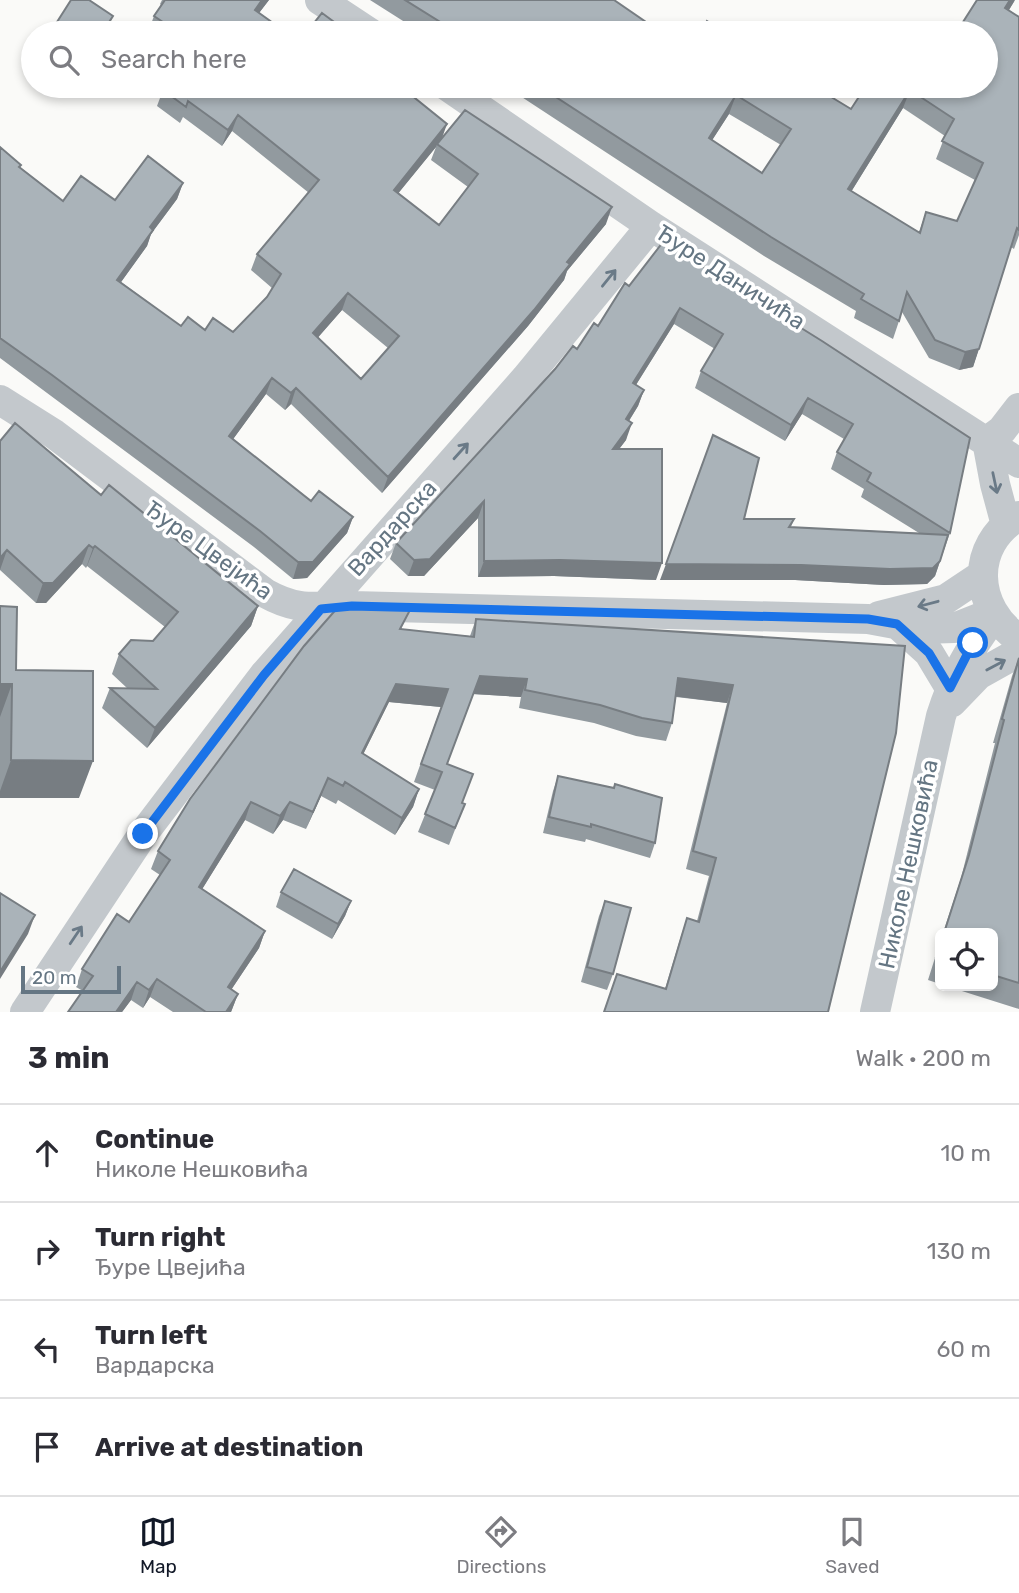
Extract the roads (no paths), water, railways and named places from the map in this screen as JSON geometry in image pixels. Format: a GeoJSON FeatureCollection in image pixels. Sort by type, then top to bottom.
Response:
{"type":"FeatureCollection","features":[{"type":"Feature","properties":{"kind":"street"},"geometry":{"type":"LineString","coordinates":[[320,0],[352,21]]}},
{"type":"Feature","properties":{"kind":"street","name":"Ђуре Даничића"},"geometry":{"type":"LineString","coordinates":[[465,98],[652,226],[1019,463]]}},
{"type":"Feature","properties":{"kind":"street","name":"Вардарска"},"geometry":{"type":"LineString","coordinates":[[25,1012],[143,834],[264,675],[526,378],[652,226]]}},
{"type":"Feature","properties":{"kind":"street","name":"Ђуре Цвејића"},"geometry":{"type":"LineString","coordinates":[[0,400],[54,434],[265,593],[284,604],[321,609],[352,606],[883,622],[922,629],[954,628],[993,615]]}},
{"type":"Feature","properties":{"kind":"street"},"geometry":{"type":"LineString","coordinates":[[1019,408],[1002,430],[987,440],[995,484],[1012,521],[989,548],[982,575],[984,595],[993,615],[1019,639]]}},
{"type":"Feature","properties":{"kind":"street","name":"Ђуре Цвејића"},"geometry":{"type":"LineString","coordinates":[[883,622],[946,599],[982,575]]}},
{"type":"Feature","properties":{"kind":"street","name":"Николе Нешковића"},"geometry":{"type":"LineString","coordinates":[[875,1012],[945,702],[962,661],[993,615]]}},
{"type":"Feature","properties":{"kind":"street"},"geometry":{"type":"LineString","coordinates":[[883,622],[929,653],[945,702]]}},
{"type":"Feature","properties":{"kind":"street","name":"Николе Нешковића"},"geometry":{"type":"LineString","coordinates":[[945,702],[978,675],[1019,652]]}}]}
